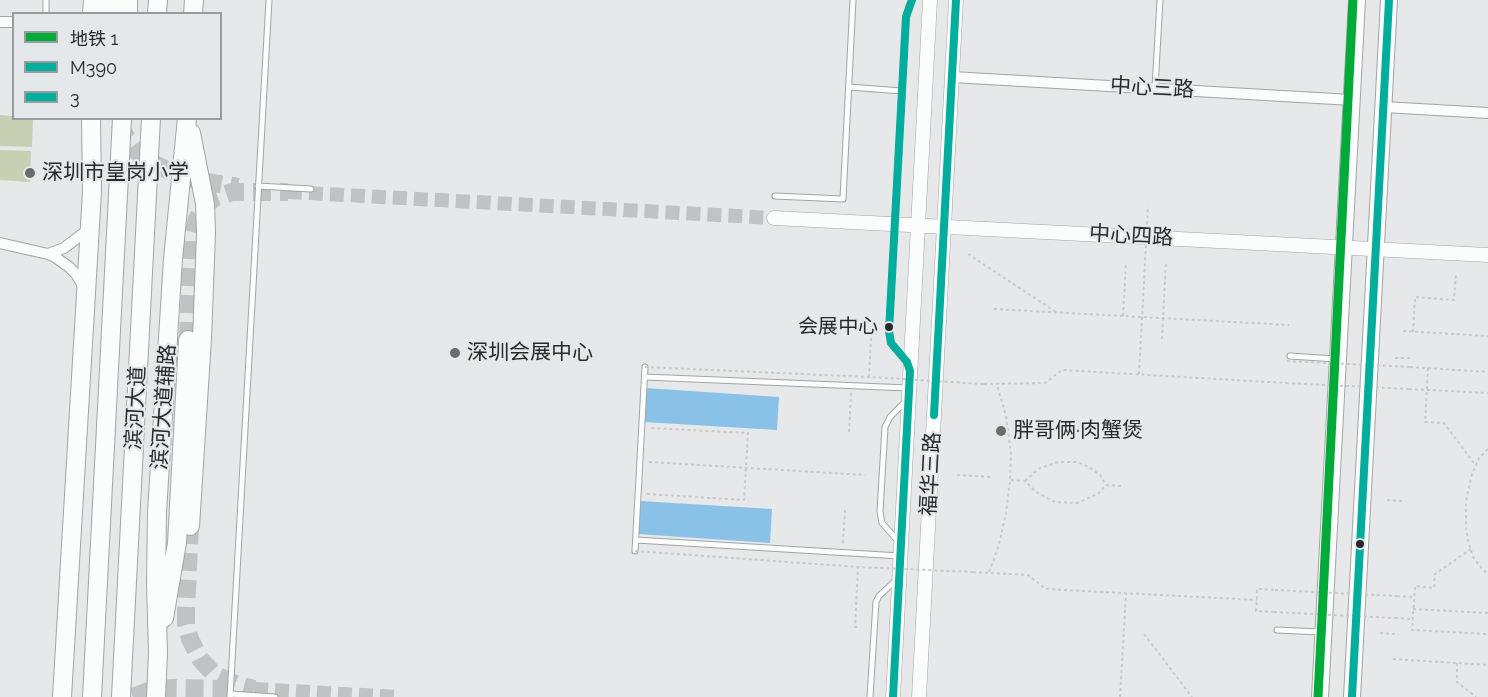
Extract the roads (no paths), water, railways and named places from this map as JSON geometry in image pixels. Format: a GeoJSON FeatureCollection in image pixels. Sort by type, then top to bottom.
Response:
{"type":"FeatureCollection","features":[{"type":"Feature","properties":{"kind":"main road"},"geometry":{"type":"LineString","coordinates":[[96,10],[111,0]]}},
{"type":"Feature","properties":{"kind":"main road"},"geometry":{"type":"LineString","coordinates":[[1320,697],[1357,0]]}},
{"type":"Feature","properties":{"kind":"main road"},"geometry":{"type":"LineString","coordinates":[[1352,697],[1389,0]]}},
{"type":"Feature","properties":{"kind":"main road"},"geometry":{"type":"LineString","coordinates":[[62,697],[92,192],[91,120]]}},
{"type":"Feature","properties":{"kind":"main road","name":"滨河大道"},"geometry":{"type":"LineString","coordinates":[[92,697],[122,120]]}},
{"type":"Feature","properties":{"kind":"main road","name":"滨河大道"},"geometry":{"type":"LineString","coordinates":[[121,697],[151,120]]}},
{"type":"Feature","properties":{"kind":"main road"},"geometry":{"type":"LineString","coordinates":[[188,120],[205,204],[206,233],[190,526]]}},
{"type":"Feature","properties":{"kind":"main road","name":"滨河大道辅路"},"geometry":{"type":"LineString","coordinates":[[156,697],[159,652],[156,584],[157,512],[174,247],[188,120]]}},
{"type":"Feature","properties":{"kind":"main road"},"geometry":{"type":"LineString","coordinates":[[159,652],[177,543],[188,340]]}},
{"type":"Feature","properties":{"kind":"street","name":"福华三路"},"geometry":{"type":"LineString","coordinates":[[893,697],[930,0]]}},
{"type":"Feature","properties":{"kind":"street","name":"福华三路"},"geometry":{"type":"LineString","coordinates":[[919,697],[956,0]]}},
{"type":"Feature","properties":{"kind":"street","name":"中心三路"},"geometry":{"type":"LineString","coordinates":[[952,77],[1352,100]]}},
{"type":"Feature","properties":{"kind":"street"},"geometry":{"type":"LineString","coordinates":[[1384,107],[1488,113]]}},
{"type":"Feature","properties":{"kind":"street","name":"中心四路"},"geometry":{"type":"LineString","coordinates":[[774,218],[1488,255]]}},
{"type":"Feature","properties":{"kind":"street"},"geometry":{"type":"LineString","coordinates":[[48,254],[64,248],[90,228]]}},
{"type":"Feature","properties":{"kind":"street"},"geometry":{"type":"LineString","coordinates":[[0,243],[48,254],[63,261],[86,289]]}},
{"type":"Feature","properties":{"kind":"lane"},"geometry":{"type":"LineString","coordinates":[[268,0],[230,696],[275,697]]}},
{"type":"Feature","properties":{"kind":"lane"},"geometry":{"type":"LineString","coordinates":[[775,196],[843,199],[854,0]]}},
{"type":"Feature","properties":{"kind":"lane"},"geometry":{"type":"LineString","coordinates":[[910,371],[907,362],[891,343],[888,331],[906,17],[912,0]]}},
{"type":"Feature","properties":{"kind":"lane"},"geometry":{"type":"LineString","coordinates":[[1155,88],[1160,0]]}},
{"type":"Feature","properties":{"kind":"lane"},"geometry":{"type":"LineString","coordinates":[[849,87],[902,91]]}},
{"type":"Feature","properties":{"kind":"lane"},"geometry":{"type":"LineString","coordinates":[[258,186],[311,189]]}},
{"type":"Feature","properties":{"kind":"lane"},"geometry":{"type":"LineString","coordinates":[[1289,359],[1338,359]]}},
{"type":"Feature","properties":{"kind":"lane"},"geometry":{"type":"LineString","coordinates":[[635,551],[645,367]]}},
{"type":"Feature","properties":{"kind":"lane"},"geometry":{"type":"LineString","coordinates":[[636,540],[901,552],[896,538],[882,523],[880,512],[885,427],[890,417],[904,404],[909,391],[645,377]]}},
{"type":"Feature","properties":{"kind":"lane"},"geometry":{"type":"LineString","coordinates":[[870,697],[876,602],[879,596],[896,581],[900,572]]}},
{"type":"Feature","properties":{"kind":"lane"},"geometry":{"type":"LineString","coordinates":[[1277,630],[1323,632]]}},
{"type":"Feature","properties":{"kind":"water"},"geometry":{"type":"Polygon","coordinates":[[[646,388],[779,397],[777,430],[644,422],[646,388]]]}},
{"type":"Feature","properties":{"kind":"water"},"geometry":{"type":"Polygon","coordinates":[[[640,501],[772,509],[770,543],[638,534],[640,501]]]}},
{"type":"Feature","properties":{"kind":"tunnel"},"geometry":{"type":"LineString","coordinates":[[119,123],[137,152],[152,163],[196,180],[238,187]]}},
{"type":"Feature","properties":{"kind":"tunnel"},"geometry":{"type":"LineString","coordinates":[[188,340],[192,240],[197,219],[204,207],[214,198],[232,192],[288,192]]}},
{"type":"Feature","properties":{"kind":"tunnel"},"geometry":{"type":"LineString","coordinates":[[288,192],[774,218]]}},
{"type":"Feature","properties":{"kind":"tunnel"},"geometry":{"type":"LineString","coordinates":[[190,526],[186,611],[186,624],[190,639],[200,659],[214,674],[235,684],[254,689]]}},
{"type":"Feature","properties":{"kind":"tunnel"},"geometry":{"type":"LineString","coordinates":[[133,697],[151,690],[172,688],[237,689]]}},
{"type":"Feature","properties":{"kind":"tunnel"},"geometry":{"type":"LineString","coordinates":[[254,689],[398,697]]}},
{"type":"Feature","properties":{"kind":"metro line","name":"1"},"geometry":{"type":"LineString","coordinates":[[1318,697],[1353,0]]}},
{"type":"Feature","properties":{"kind":"place","name":"深圳市皇岗小学"},"geometry":{"type":"Point","coordinates":[30,173]}},
{"type":"Feature","properties":{"kind":"place","name":"会展中心"},"geometry":{"type":"Point","coordinates":[889,327]}},
{"type":"Feature","properties":{"kind":"place","name":"深圳会展中心"},"geometry":{"type":"Point","coordinates":[455,353]}},
{"type":"Feature","properties":{"kind":"place","name":"胖哥俩·肉蟹煲"},"geometry":{"type":"Point","coordinates":[1001,431]}}]}
